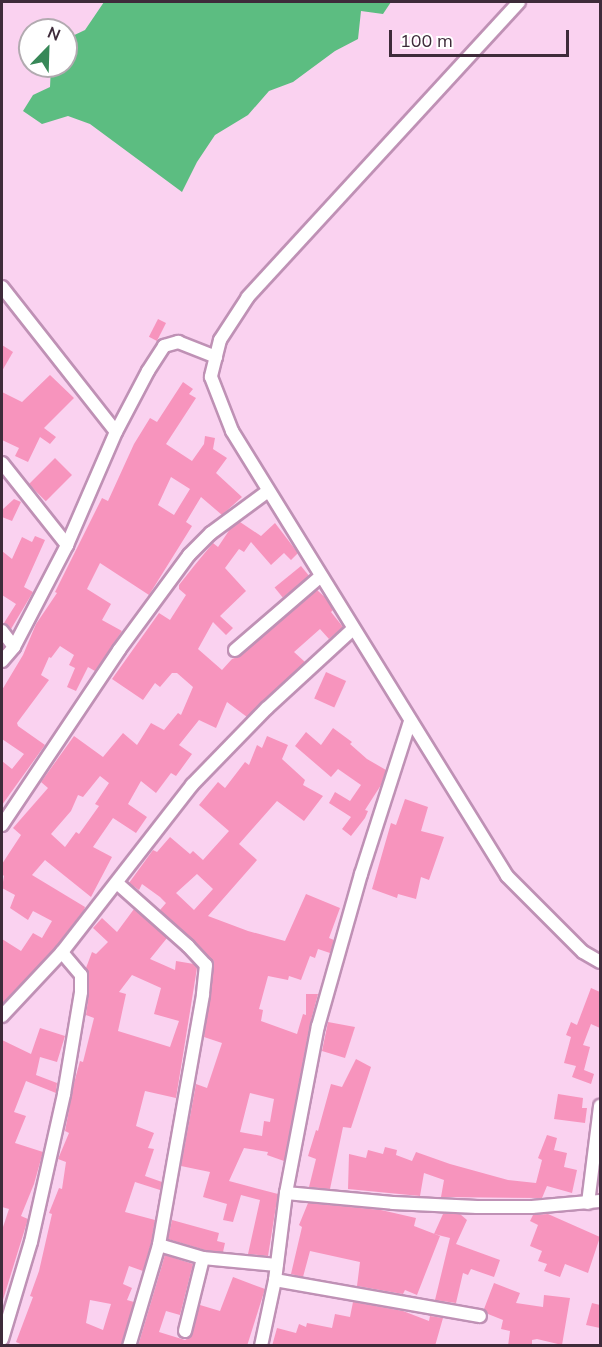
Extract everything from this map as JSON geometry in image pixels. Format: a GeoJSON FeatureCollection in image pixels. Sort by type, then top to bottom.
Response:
{"type":"FeatureCollection","features":[{"type":"Feature","properties":{"kind":"street"},"geometry":{"type":"LineString","coordinates":[[519,2],[248,297],[220,340],[211,377],[232,431],[507,876],[583,952],[600,962]]}},
{"type":"Feature","properties":{"kind":"street"},"geometry":{"type":"LineString","coordinates":[[2,287],[116,432]]}},
{"type":"Feature","properties":{"kind":"street"},"geometry":{"type":"LineString","coordinates":[[2,661],[14,646],[67,545],[116,432],[164,346],[178,342],[216,357]]}},
{"type":"Feature","properties":{"kind":"street"},"geometry":{"type":"LineString","coordinates":[[2,463],[67,545]]}},
{"type":"Feature","properties":{"kind":"street"},"geometry":{"type":"LineString","coordinates":[[2,825],[106,669],[189,555],[211,533],[268,491]]}},
{"type":"Feature","properties":{"kind":"street"},"geometry":{"type":"LineString","coordinates":[[235,650],[321,576]]}},
{"type":"Feature","properties":{"kind":"street"},"geometry":{"type":"LineString","coordinates":[[2,1016],[62,952],[192,784],[267,708],[353,629]]}},
{"type":"Feature","properties":{"kind":"street"},"geometry":{"type":"LineString","coordinates":[[2,631],[14,646]]}},
{"type":"Feature","properties":{"kind":"street"},"geometry":{"type":"LineString","coordinates":[[261,1346],[275,1280],[286,1193],[318,1026],[361,874],[410,721]]}},
{"type":"Feature","properties":{"kind":"street"},"geometry":{"type":"LineString","coordinates":[[117,883],[206,965],[203,995],[159,1245],[129,1346]]}},
{"type":"Feature","properties":{"kind":"street"},"geometry":{"type":"LineString","coordinates":[[2,1339],[31,1242],[64,1094],[81,992],[81,975],[62,952]]}},
{"type":"Feature","properties":{"kind":"street"},"geometry":{"type":"LineString","coordinates":[[286,1193],[393,1203],[467,1206],[532,1207],[594,1202],[600,1106]]}},
{"type":"Feature","properties":{"kind":"street"},"geometry":{"type":"LineString","coordinates":[[159,1245],[203,1258],[277,1265]]}},
{"type":"Feature","properties":{"kind":"street"},"geometry":{"type":"LineString","coordinates":[[185,1331],[203,1258]]}},
{"type":"Feature","properties":{"kind":"street"},"geometry":{"type":"LineString","coordinates":[[275,1280],[480,1316]]}},
{"type":"Feature","properties":{"kind":"shaded area"},"geometry":{"type":"Polygon","coordinates":[[[104,2],[391,2],[383,14],[361,11],[358,39],[335,51],[293,82],[269,91],[248,115],[215,135],[197,162],[182,192],[90,124],[68,116],[42,124],[23,111],[33,95],[50,87],[50,78],[78,78],[78,33],[85,30],[104,2]]]}},
{"type":"Feature","properties":{"kind":"building"},"geometry":{"type":"Polygon","coordinates":[[[158,319],[166,323],[157,341],[149,337],[158,319]]]}},
{"type":"Feature","properties":{"kind":"building"},"geometry":{"type":"Polygon","coordinates":[[[2,345],[13,352],[2,371],[2,345]]]}},
{"type":"Feature","properties":{"kind":"building"},"geometry":{"type":"Polygon","coordinates":[[[50,375],[74,398],[44,428],[56,437],[50,444],[40,437],[28,462],[15,456],[19,448],[2,440],[2,392],[22,402],[50,375]]]}},
{"type":"Feature","properties":{"kind":"building"},"geometry":{"type":"Polygon","coordinates":[[[183,382],[193,389],[189,394],[196,398],[166,444],[192,461],[204,444],[205,436],[215,438],[213,449],[227,458],[216,473],[242,497],[222,515],[201,497],[186,522],[192,526],[149,595],[100,563],[87,589],[111,604],[102,620],[122,631],[95,671],[88,667],[76,691],[67,687],[75,668],[69,665],[74,655],[60,646],[51,658],[49,657],[41,675],[49,680],[17,723],[45,745],[2,805],[2,761],[12,769],[24,754],[2,739],[2,690],[23,655],[36,624],[57,593],[55,592],[102,498],[108,501],[134,444],[150,418],[157,422],[183,382]],[[171,477],[158,505],[174,515],[190,489],[171,477]]]}},
{"type":"Feature","properties":{"kind":"building"},"geometry":{"type":"Polygon","coordinates":[[[55,458],[72,475],[46,501],[29,484],[55,458]]]}},
{"type":"Feature","properties":{"kind":"building"},"geometry":{"type":"Polygon","coordinates":[[[14,499],[21,502],[12,521],[2,517],[2,510],[14,499]]]}},
{"type":"Feature","properties":{"kind":"building"},"geometry":{"type":"Polygon","coordinates":[[[240,522],[261,536],[275,523],[298,553],[291,560],[284,553],[271,565],[251,542],[244,552],[239,549],[225,568],[246,591],[220,616],[233,628],[226,635],[213,622],[198,649],[222,670],[232,659],[240,656],[317,590],[326,598],[333,610],[331,612],[343,627],[329,639],[320,629],[294,652],[305,662],[247,717],[227,702],[216,728],[199,720],[179,745],[192,754],[176,776],[171,773],[156,793],[141,781],[128,804],[147,817],[136,833],[113,818],[93,847],[112,857],[91,897],[45,860],[32,875],[85,907],[54,949],[2,1004],[2,939],[21,951],[33,933],[42,938],[52,921],[33,911],[28,920],[10,908],[15,895],[2,888],[4,876],[2,864],[21,835],[13,828],[48,788],[41,782],[74,736],[103,757],[123,733],[137,745],[151,723],[164,730],[178,713],[181,715],[193,687],[177,673],[172,673],[160,687],[155,683],[143,700],[112,679],[159,613],[170,620],[186,595],[179,589],[179,585],[213,543],[218,547],[230,529],[240,522]],[[100,776],[83,797],[78,795],[71,811],[51,834],[65,847],[76,832],[79,834],[99,806],[95,804],[109,783],[100,776]]]}},
{"type":"Feature","properties":{"kind":"building"},"geometry":{"type":"Polygon","coordinates":[[[35,536],[45,540],[24,587],[33,592],[11,629],[4,623],[16,604],[2,595],[2,551],[12,559],[22,537],[32,542],[35,536]]]}},
{"type":"Feature","properties":{"kind":"building"},"geometry":{"type":"Polygon","coordinates":[[[301,566],[309,576],[283,597],[275,587],[301,566]]]}},
{"type":"Feature","properties":{"kind":"building"},"geometry":{"type":"Polygon","coordinates":[[[326,672],[346,681],[334,707],[314,698],[326,672]]]}},
{"type":"Feature","properties":{"kind":"building"},"geometry":{"type":"Polygon","coordinates":[[[333,728],[352,742],[350,744],[367,759],[386,770],[381,785],[365,810],[368,811],[365,818],[351,836],[342,829],[351,817],[329,803],[335,792],[350,801],[361,785],[338,769],[331,777],[295,746],[306,732],[321,745],[333,728]]]}},
{"type":"Feature","properties":{"kind":"building"},"geometry":{"type":"Polygon","coordinates":[[[267,736],[288,745],[282,759],[305,780],[303,785],[323,796],[304,821],[277,801],[239,844],[257,860],[208,916],[248,931],[285,941],[306,894],[340,908],[329,938],[334,940],[330,953],[318,949],[315,958],[310,956],[301,980],[289,976],[288,980],[268,976],[259,1009],[263,1010],[261,1021],[297,1034],[303,1014],[306,1015],[306,994],[318,994],[310,1024],[284,1161],[267,1155],[268,1152],[244,1148],[229,1181],[278,1194],[268,1256],[248,1254],[260,1200],[241,1195],[233,1222],[223,1220],[227,1204],[203,1197],[210,1172],[181,1166],[196,1084],[207,1088],[222,1043],[204,1037],[214,962],[160,910],[166,903],[160,897],[142,884],[139,890],[129,883],[153,850],[157,852],[170,837],[190,854],[193,851],[203,860],[229,831],[199,805],[218,782],[225,788],[245,762],[249,765],[257,745],[262,748],[267,736]],[[197,874],[176,893],[194,910],[213,889],[197,874]],[[250,1093],[240,1132],[262,1136],[264,1121],[270,1122],[274,1099],[250,1093]]]}},
{"type":"Feature","properties":{"kind":"building"},"geometry":{"type":"Polygon","coordinates":[[[405,799],[428,807],[421,831],[444,837],[429,880],[421,877],[416,899],[398,894],[397,898],[372,889],[391,823],[396,825],[405,799]]]}},
{"type":"Feature","properties":{"kind":"building"},"geometry":{"type":"Polygon","coordinates":[[[134,909],[167,938],[150,959],[175,970],[176,961],[194,964],[197,968],[176,1098],[145,1091],[136,1126],[154,1133],[148,1148],[154,1149],[145,1176],[162,1182],[160,1190],[135,1182],[125,1212],[155,1220],[151,1243],[143,1271],[129,1266],[123,1284],[132,1288],[127,1300],[134,1302],[121,1346],[25,1346],[16,1342],[33,1297],[30,1296],[39,1271],[52,1214],[49,1213],[59,1188],[62,1189],[66,1162],[58,1159],[69,1133],[65,1131],[74,1083],[80,1061],[83,1062],[94,1018],[86,1015],[89,975],[86,968],[92,952],[96,954],[108,942],[93,928],[102,918],[117,932],[134,909]],[[132,975],[119,992],[126,994],[118,1031],[170,1047],[179,1021],[154,1014],[161,988],[132,975]],[[90,1300],[86,1323],[103,1330],[111,1304],[90,1300]]]}},
{"type":"Feature","properties":{"kind":"building"},"geometry":{"type":"Polygon","coordinates":[[[591,988],[600,992],[600,1028],[591,1024],[583,1045],[590,1047],[584,1070],[594,1074],[591,1084],[572,1077],[576,1066],[564,1063],[571,1037],[566,1035],[571,1022],[577,1025],[591,988]]]}},
{"type":"Feature","properties":{"kind":"building"},"geometry":{"type":"Polygon","coordinates":[[[328,1022],[355,1027],[345,1058],[322,1051],[328,1022]]]}},
{"type":"Feature","properties":{"kind":"building"},"geometry":{"type":"Polygon","coordinates":[[[40,1028],[65,1036],[57,1062],[40,1057],[36,1075],[57,1083],[56,1093],[26,1081],[14,1112],[26,1116],[15,1143],[43,1152],[34,1184],[21,1216],[28,1219],[2,1303],[2,1230],[9,1209],[2,1207],[2,1040],[31,1054],[40,1028]]]}},
{"type":"Feature","properties":{"kind":"building"},"geometry":{"type":"Polygon","coordinates":[[[356,1059],[371,1067],[351,1128],[343,1127],[330,1189],[309,1187],[316,1159],[308,1156],[316,1130],[318,1131],[331,1084],[342,1087],[356,1059]]]}},
{"type":"Feature","properties":{"kind":"building"},"geometry":{"type":"Polygon","coordinates":[[[558,1094],[583,1098],[582,1108],[587,1108],[585,1123],[554,1119],[558,1094]]]}},
{"type":"Feature","properties":{"kind":"building"},"geometry":{"type":"Polygon","coordinates":[[[547,1135],[557,1138],[554,1150],[567,1153],[564,1167],[577,1170],[572,1193],[547,1186],[542,1198],[441,1197],[444,1180],[424,1173],[420,1196],[348,1189],[349,1154],[366,1158],[368,1150],[383,1154],[385,1147],[397,1150],[396,1155],[412,1161],[416,1152],[508,1180],[536,1183],[542,1160],[538,1158],[547,1135]]]}},
{"type":"Feature","properties":{"kind":"building"},"geometry":{"type":"Polygon","coordinates":[[[308,1203],[381,1210],[416,1218],[414,1226],[440,1236],[417,1295],[405,1290],[403,1294],[357,1286],[360,1262],[310,1251],[303,1277],[291,1274],[302,1227],[299,1225],[308,1203]]]}},
{"type":"Feature","properties":{"kind":"building"},"geometry":{"type":"Polygon","coordinates":[[[443,1214],[460,1214],[467,1220],[456,1244],[500,1260],[494,1277],[471,1269],[468,1275],[463,1273],[456,1303],[435,1300],[450,1238],[434,1234],[443,1214]]]}},
{"type":"Feature","properties":{"kind":"building"},"geometry":{"type":"Polygon","coordinates":[[[548,1214],[600,1237],[588,1273],[565,1264],[560,1277],[544,1271],[547,1264],[538,1261],[542,1251],[530,1246],[538,1225],[530,1221],[533,1215],[548,1214]]]}},
{"type":"Feature","properties":{"kind":"building"},"geometry":{"type":"Polygon","coordinates":[[[172,1220],[219,1233],[217,1241],[225,1243],[223,1252],[205,1250],[168,1239],[172,1220]]]}},
{"type":"Feature","properties":{"kind":"building"},"geometry":{"type":"Polygon","coordinates":[[[165,1255],[193,1264],[180,1315],[166,1311],[159,1332],[185,1340],[190,1337],[200,1305],[220,1311],[233,1277],[265,1289],[247,1346],[138,1346],[165,1255]]]}},
{"type":"Feature","properties":{"kind":"building"},"geometry":{"type":"Polygon","coordinates":[[[494,1283],[520,1293],[516,1303],[543,1307],[544,1295],[570,1298],[562,1345],[537,1339],[532,1340],[532,1346],[508,1346],[510,1331],[501,1329],[503,1320],[488,1314],[484,1309],[494,1283]]]}},
{"type":"Feature","properties":{"kind":"building"},"geometry":{"type":"Polygon","coordinates":[[[353,1302],[403,1311],[429,1321],[430,1316],[443,1318],[435,1346],[272,1346],[277,1328],[296,1333],[299,1324],[306,1327],[307,1323],[332,1328],[335,1314],[350,1317],[353,1302]]]}},
{"type":"Feature","properties":{"kind":"building"},"geometry":{"type":"Polygon","coordinates":[[[592,1303],[600,1305],[600,1328],[586,1325],[592,1303]]]}}]}
